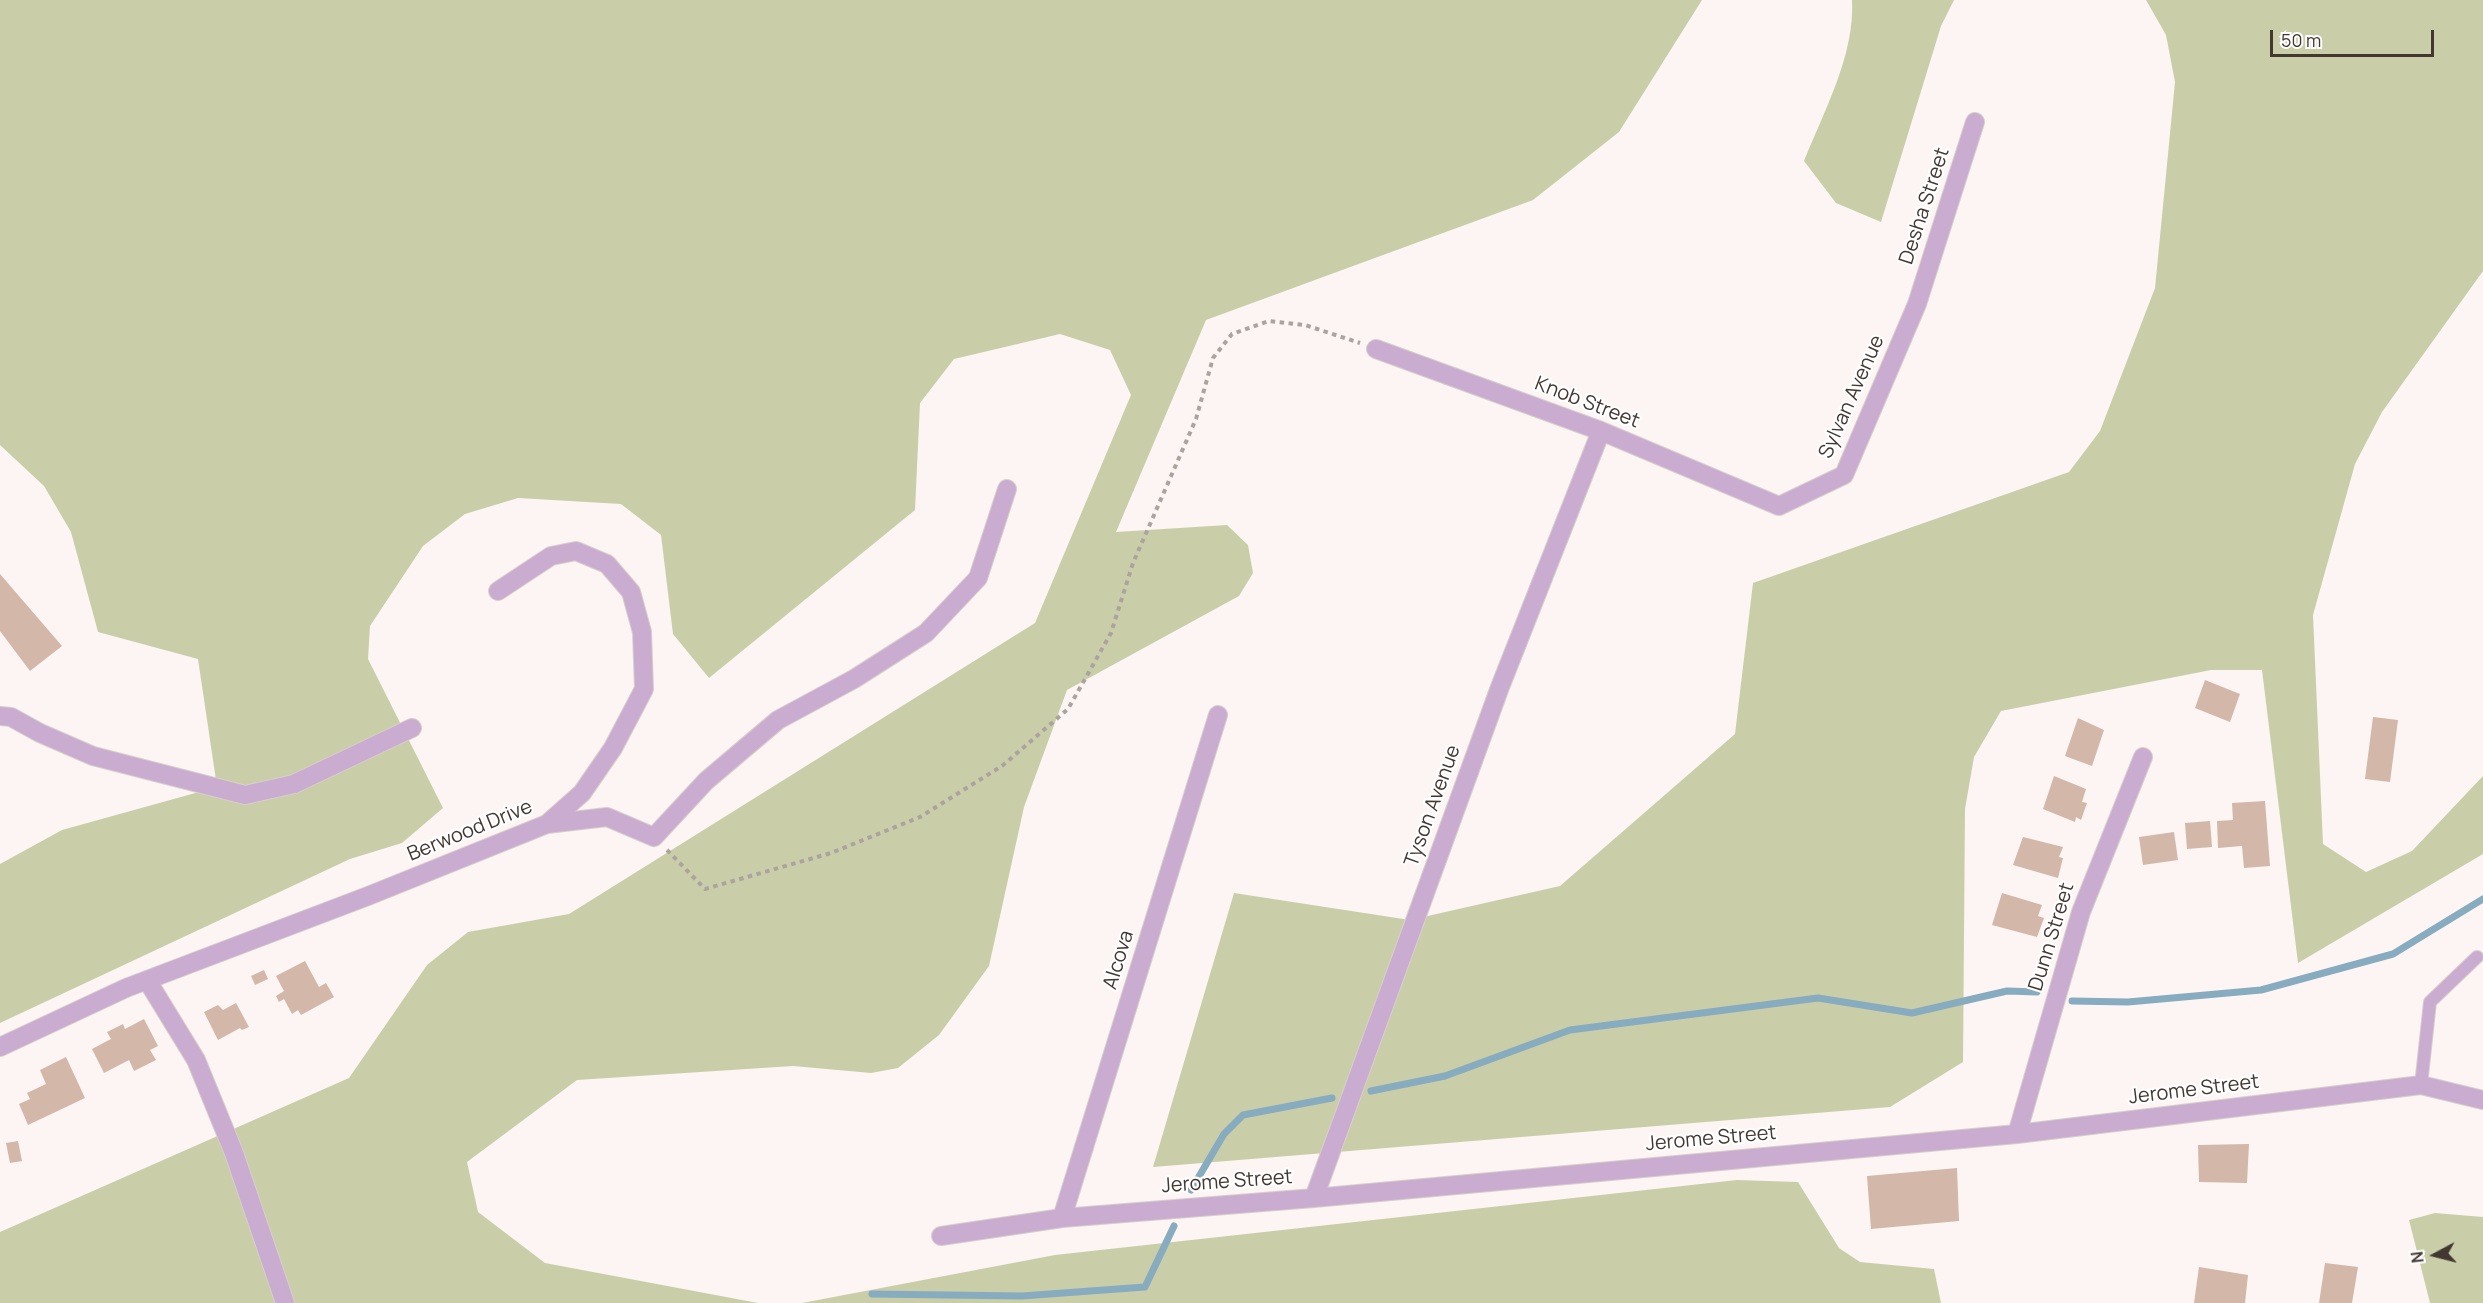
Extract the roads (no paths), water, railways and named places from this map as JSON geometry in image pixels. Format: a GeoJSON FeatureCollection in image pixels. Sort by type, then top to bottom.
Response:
{"type":"FeatureCollection","features":[{"type":"Feature","properties":{"kind":"street","name":"Desha Street"},"geometry":{"type":"LineString","coordinates":[[1917,304],[1976,122]]}},
{"type":"Feature","properties":{"kind":"street","name":"Sylvan Avenue"},"geometry":{"type":"LineString","coordinates":[[1779,506],[1844,475],[1917,304]]}},
{"type":"Feature","properties":{"kind":"street","name":"Knob Street"},"geometry":{"type":"LineString","coordinates":[[1376,349],[1600,431],[1779,506]]}},
{"type":"Feature","properties":{"kind":"street","name":"Tyson Avenue"},"geometry":{"type":"LineString","coordinates":[[1314,1198],[1500,687],[1600,431]]}},
{"type":"Feature","properties":{"kind":"street","name":"Berwood Drive"},"geometry":{"type":"LineString","coordinates":[[0,1047],[147,980],[368,896],[547,824],[607,817],[654,837],[706,781],[778,720],[854,679],[926,633],[978,578],[1007,489]]}},
{"type":"Feature","properties":{"kind":"street"},"geometry":{"type":"LineString","coordinates":[[498,591],[551,556],[576,551],[607,564],[631,592],[642,632],[644,689],[613,748],[582,793],[547,824]]}},
{"type":"Feature","properties":{"kind":"street","name":"Alcova"},"geometry":{"type":"LineString","coordinates":[[1062,1218],[1218,715]]}},
{"type":"Feature","properties":{"kind":"street"},"geometry":{"type":"LineString","coordinates":[[0,717],[11,717],[40,733],[93,756],[245,795],[294,784],[412,728]]}},
{"type":"Feature","properties":{"kind":"street","name":"Dunn Street"},"geometry":{"type":"LineString","coordinates":[[2017,1134],[2081,912],[2143,758]]}},
{"type":"Feature","properties":{"kind":"street"},"geometry":{"type":"LineString","coordinates":[[147,980],[196,1060],[234,1153],[285,1303]]}},
{"type":"Feature","properties":{"kind":"street","name":"Jerome Street"},"geometry":{"type":"LineString","coordinates":[[941,1236],[1062,1218],[1314,1198],[2017,1134],[2421,1085],[2483,1100]]}},
{"type":"Feature","properties":{"kind":"lane"},"geometry":{"type":"LineString","coordinates":[[2421,1085],[2430,1002],[2477,957]]}},
{"type":"Feature","properties":{"kind":"waterway"},"geometry":{"type":"LineString","coordinates":[[2072,1001],[2128,1002],[2261,990],[2393,954],[2483,899]]}},
{"type":"Feature","properties":{"kind":"waterway"},"geometry":{"type":"LineString","coordinates":[[1371,1091],[1445,1076],[1570,1030],[1818,998],[1912,1013],[2007,991],[2037,992]]}},
{"type":"Feature","properties":{"kind":"waterway"},"geometry":{"type":"LineString","coordinates":[[1191,1190],[1224,1134],[1243,1115],[1332,1098]]}},
{"type":"Feature","properties":{"kind":"waterway"},"geometry":{"type":"LineString","coordinates":[[872,1294],[1022,1296],[1145,1287],[1174,1226]]}}]}
